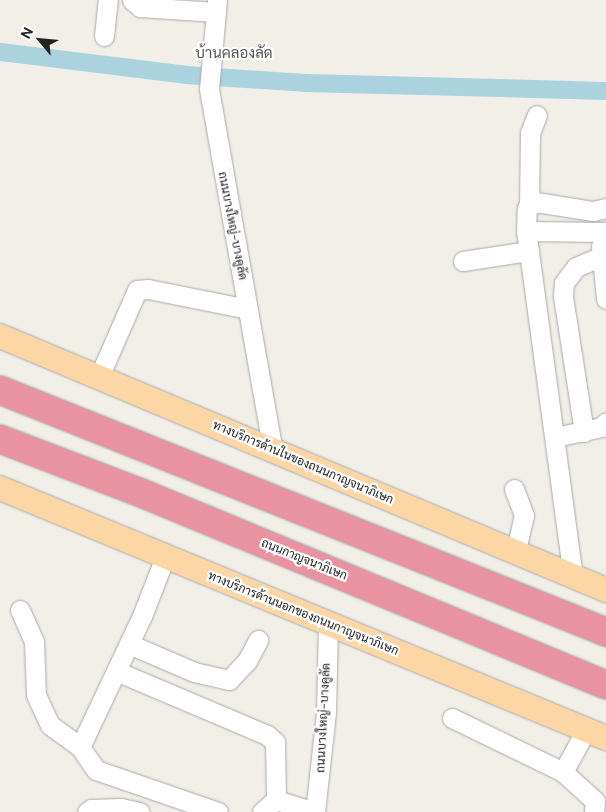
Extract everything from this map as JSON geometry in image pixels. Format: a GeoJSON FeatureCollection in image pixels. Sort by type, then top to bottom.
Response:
{"type":"FeatureCollection","features":[{"type":"Feature","properties":{"kind":"highway"},"geometry":{"type":"LineString","coordinates":[[0,390],[606,632]]}},
{"type":"Feature","properties":{"kind":"highway","name":"ถนนกาญจนาภิเษก"},"geometry":{"type":"LineString","coordinates":[[0,439],[139,492],[594,680],[606,691]]}},
{"type":"Feature","properties":{"kind":"main road","name":"ทางบริการด้านในของถนนกาญจนาภิเษก"},"geometry":{"type":"LineString","coordinates":[[0,336],[515,554],[606,590]]}},
{"type":"Feature","properties":{"kind":"main road","name":"ทางบริการด้านนอกของถนนกาญจนาภิเษก"},"geometry":{"type":"LineString","coordinates":[[0,488],[596,734]]}},
{"type":"Feature","properties":{"kind":"street"},"geometry":{"type":"LineString","coordinates":[[104,36],[108,0]]}},
{"type":"Feature","properties":{"kind":"street"},"geometry":{"type":"LineString","coordinates":[[132,0],[140,7],[217,6]]}},
{"type":"Feature","properties":{"kind":"street","name":"ถนนบางใหญ่-บางคูลัด"},"geometry":{"type":"LineString","coordinates":[[217,6],[209,89],[273,451]]}},
{"type":"Feature","properties":{"kind":"street"},"geometry":{"type":"LineString","coordinates":[[537,115],[530,133],[529,204],[526,231],[556,437],[573,577]]}},
{"type":"Feature","properties":{"kind":"street"},"geometry":{"type":"LineString","coordinates":[[529,204],[536,202],[593,212],[606,208]]}},
{"type":"Feature","properties":{"kind":"street"},"geometry":{"type":"LineString","coordinates":[[526,231],[603,232],[602,256],[606,299]]}},
{"type":"Feature","properties":{"kind":"street"},"geometry":{"type":"LineString","coordinates":[[463,261],[529,251]]}},
{"type":"Feature","properties":{"kind":"street"},"geometry":{"type":"LineString","coordinates":[[584,432],[563,296],[564,283],[576,267],[602,256]]}},
{"type":"Feature","properties":{"kind":"street"},"geometry":{"type":"LineString","coordinates":[[99,377],[137,290],[148,289],[248,310]]}},
{"type":"Feature","properties":{"kind":"street"},"geometry":{"type":"LineString","coordinates":[[556,437],[602,427],[606,422]]}},
{"type":"Feature","properties":{"kind":"street"},"geometry":{"type":"LineString","coordinates":[[514,489],[524,515],[515,554]]}},
{"type":"Feature","properties":{"kind":"street"},"geometry":{"type":"LineString","coordinates":[[80,747],[129,644],[165,557]]}},
{"type":"Feature","properties":{"kind":"street"},"geometry":{"type":"LineString","coordinates":[[20,610],[34,641],[36,695],[50,725],[80,747],[96,770],[218,812]]}},
{"type":"Feature","properties":{"kind":"street","name":"ถนนบางใหญ่-บางคูลัด"},"geometry":{"type":"LineString","coordinates":[[315,812],[326,712],[328,624]]}},
{"type":"Feature","properties":{"kind":"street"},"geometry":{"type":"LineString","coordinates":[[129,644],[194,672],[229,680],[247,662],[258,640]]}},
{"type":"Feature","properties":{"kind":"street"},"geometry":{"type":"LineString","coordinates":[[116,671],[267,735],[275,742],[269,806],[315,812]]}},
{"type":"Feature","properties":{"kind":"street"},"geometry":{"type":"LineString","coordinates":[[452,718],[563,772],[595,801],[594,812]]}},
{"type":"Feature","properties":{"kind":"street"},"geometry":{"type":"LineString","coordinates":[[563,772],[596,734]]}},
{"type":"Feature","properties":{"kind":"street"},"geometry":{"type":"LineString","coordinates":[[88,812],[91,809],[134,811],[131,782]]}},
{"type":"Feature","properties":{"kind":"waterway"},"geometry":{"type":"LineString","coordinates":[[0,52],[186,75],[305,83],[606,91]]}},
{"type":"Feature","properties":{"kind":"district","name":"บ้านคลองลัด"},"geometry":{"type":"Point","coordinates":[234,54]}}]}
